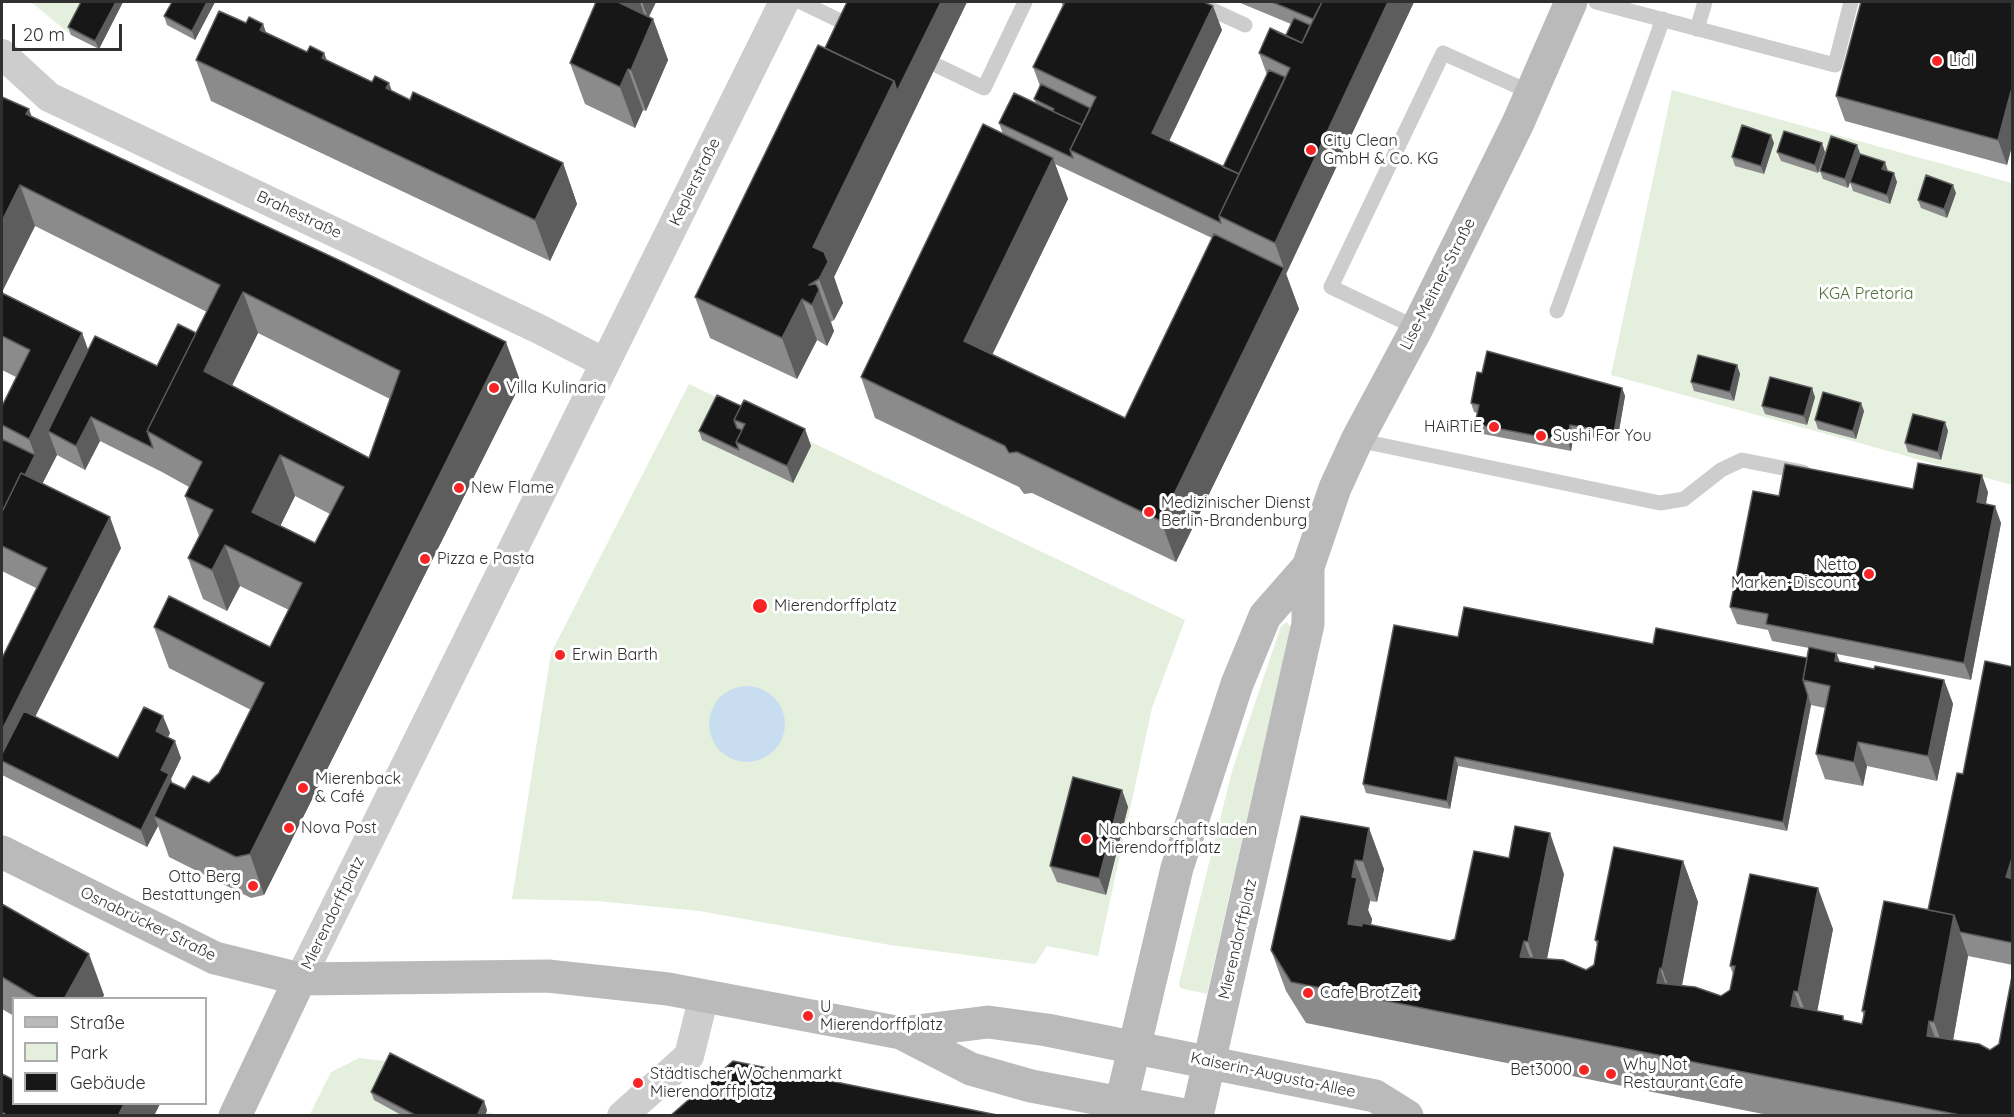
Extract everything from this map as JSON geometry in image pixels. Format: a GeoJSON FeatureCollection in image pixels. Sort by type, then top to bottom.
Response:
{"type":"FeatureCollection","features":[{"type":"Feature","properties":{"kind":"main road","name":"Lise-Meitner-Straße"},"geometry":{"type":"LineString","coordinates":[[1292,692],[1308,624],[1308,567],[1335,488],[1357,440],[1417,328],[1532,93],[1571,2]]}},
{"type":"Feature","properties":{"kind":"main road","name":"Lise-Meitner-Straße"},"geometry":{"type":"LineString","coordinates":[[1134,1047],[1178,868],[1237,684],[1265,616],[1308,567]]}},
{"type":"Feature","properties":{"kind":"main road","name":"Mierendorffplatz"},"geometry":{"type":"LineString","coordinates":[[1197,1116],[1292,692]]}},
{"type":"Feature","properties":{"kind":"main road","name":"Osnabrücker Straße"},"geometry":{"type":"LineString","coordinates":[[2,852],[208,955],[300,979]]}},
{"type":"Feature","properties":{"kind":"main road","name":"Mierendorffplatz"},"geometry":{"type":"LineString","coordinates":[[235,1116],[300,979],[548,976],[704,996],[901,1033],[971,1069],[1120,1109]]}},
{"type":"Feature","properties":{"kind":"main road","name":"Mierendorffplatz"},"geometry":{"type":"LineString","coordinates":[[901,1033],[988,1022],[1047,1030],[1134,1047]]}},
{"type":"Feature","properties":{"kind":"main road","name":"Kaiserin-Augusta-Allee"},"geometry":{"type":"LineString","coordinates":[[1134,1047],[1375,1096],[1407,1116]]}},
{"type":"Feature","properties":{"kind":"main road"},"geometry":{"type":"LineString","coordinates":[[1134,1047],[1120,1109],[1190,1116]]}},
{"type":"Feature","properties":{"kind":"street","name":"Keplerstraße"},"geometry":{"type":"LineString","coordinates":[[605,363],[784,2]]}},
{"type":"Feature","properties":{"kind":"street","name":"Brahestraße"},"geometry":{"type":"LineString","coordinates":[[2,55],[49,97],[540,329],[605,363]]}},
{"type":"Feature","properties":{"kind":"street","name":"Mierendorffplatz"},"geometry":{"type":"LineString","coordinates":[[300,979],[605,363]]}},
{"type":"Feature","properties":{"kind":"street"},"geometry":{"type":"LineString","coordinates":[[622,1116],[689,1056],[704,996]]}},
{"type":"Feature","properties":{"kind":"lane"},"geometry":{"type":"LineString","coordinates":[[801,2],[860,30]]}},
{"type":"Feature","properties":{"kind":"lane"},"geometry":{"type":"LineString","coordinates":[[936,65],[984,88],[1025,2]]}},
{"type":"Feature","properties":{"kind":"lane"},"geometry":{"type":"LineString","coordinates":[[1195,2],[1245,25]]}},
{"type":"Feature","properties":{"kind":"lane"},"geometry":{"type":"LineString","coordinates":[[1596,2],[1835,65],[1851,2]]}},
{"type":"Feature","properties":{"kind":"lane"},"geometry":{"type":"LineString","coordinates":[[1697,29],[1705,2]]}},
{"type":"Feature","properties":{"kind":"lane"},"geometry":{"type":"LineString","coordinates":[[1557,311],[1664,20]]}},
{"type":"Feature","properties":{"kind":"lane"},"geometry":{"type":"LineString","coordinates":[[1417,328],[1331,287],[1443,53],[1532,93]]}},
{"type":"Feature","properties":{"kind":"lane"},"geometry":{"type":"LineString","coordinates":[[1357,440],[1660,503],[1684,499],[1721,470],[1742,460],[1824,476]]}},
{"type":"Feature","properties":{"kind":"green space"},"geometry":{"type":"Polygon","coordinates":[[[31,2],[89,2],[71,35],[31,2]]]}},
{"type":"Feature","properties":{"kind":"green space","name":"KGA Pretoria"},"geometry":{"type":"Polygon","coordinates":[[[1672,90],[2012,183],[2012,485],[1611,375],[1672,90]]]}},
{"type":"Feature","properties":{"kind":"green space"},"geometry":{"type":"Polygon","coordinates":[[[689,384],[1185,620],[1152,708],[1098,956],[1047,946],[1035,964],[890,945],[699,911],[597,901],[512,899],[551,653],[689,384]]]}},
{"type":"Feature","properties":{"kind":"green space"},"geometry":{"type":"Polygon","coordinates":[[[1287,622],[1293,630],[1268,726],[1207,994],[1180,988],[1179,983],[1232,771],[1281,626],[1287,622]]]}},
{"type":"Feature","properties":{"kind":"green space"},"geometry":{"type":"Polygon","coordinates":[[[359,1058],[394,1062],[495,1115],[309,1116],[331,1072],[359,1058]]]}},
{"type":"Feature","properties":{"kind":"water"},"geometry":{"type":"Polygon","coordinates":[[[740,686],[754,686],[768,692],[779,703],[785,717],[782,739],[774,751],[754,762],[740,762],[726,756],[715,745],[709,731],[709,717],[715,703],[726,692],[740,686]]]}},
{"type":"Feature","properties":{"kind":"building"},"geometry":{"type":"Polygon","coordinates":[[[81,2],[116,2],[95,41],[68,27],[81,2]]]}},
{"type":"Feature","properties":{"kind":"building"},"geometry":{"type":"Polygon","coordinates":[[[172,2],[207,2],[192,31],[164,16],[172,2]]]}},
{"type":"Feature","properties":{"kind":"building"},"geometry":{"type":"Polygon","coordinates":[[[596,2],[618,2],[653,19],[631,70],[628,69],[620,87],[570,63],[596,2]]]}},
{"type":"Feature","properties":{"kind":"building"},"geometry":{"type":"Polygon","coordinates":[[[847,2],[941,2],[897,91],[894,81],[825,48],[847,2]]]}},
{"type":"Feature","properties":{"kind":"building"},"geometry":{"type":"Polygon","coordinates":[[[1065,2],[1204,2],[1213,6],[1152,133],[1239,174],[1219,216],[1221,223],[1070,150],[1096,97],[1033,67],[1065,2]]]}},
{"type":"Feature","properties":{"kind":"building"},"geometry":{"type":"Polygon","coordinates":[[[1272,2],[1322,2],[1313,19],[1272,2]]]}},
{"type":"Feature","properties":{"kind":"building"},"geometry":{"type":"Polygon","coordinates":[[[1322,2],[1388,2],[1275,243],[1219,216],[1290,68],[1259,53],[1270,28],[1302,43],[1322,2]]]}},
{"type":"Feature","properties":{"kind":"building","name":"Lidl"},"geometry":{"type":"Polygon","coordinates":[[[1861,2],[2013,2],[2013,84],[1998,140],[1836,96],[1861,2]]]}},
{"type":"Feature","properties":{"kind":"building"},"geometry":{"type":"Polygon","coordinates":[[[219,11],[246,23],[249,17],[263,24],[260,30],[307,52],[310,46],[324,53],[322,58],[372,82],[375,76],[389,83],[386,88],[410,100],[413,92],[563,163],[535,220],[196,60],[219,11]]]}},
{"type":"Feature","properties":{"kind":"building"},"geometry":{"type":"Polygon","coordinates":[[[1294,18],[1310,25],[1302,43],[1277,32],[1286,35],[1294,18]]]}},
{"type":"Feature","properties":{"kind":"building"},"geometry":{"type":"Polygon","coordinates":[[[818,45],[894,81],[813,247],[824,252],[828,262],[819,279],[809,285],[816,284],[819,290],[812,305],[802,299],[782,338],[695,297],[818,45]]]}},
{"type":"Feature","properties":{"kind":"building"},"geometry":{"type":"Polygon","coordinates":[[[1269,70],[1285,77],[1239,174],[1223,167],[1269,70]]]}},
{"type":"Feature","properties":{"kind":"building"},"geometry":{"type":"Polygon","coordinates":[[[1041,84],[1090,108],[1082,125],[1052,111],[1054,109],[1034,99],[1041,84]]]}},
{"type":"Feature","properties":{"kind":"building"},"geometry":{"type":"Polygon","coordinates":[[[1014,93],[1082,125],[1070,150],[1073,158],[999,123],[1014,93]]]}},
{"type":"Feature","properties":{"kind":"building"},"geometry":{"type":"Polygon","coordinates":[[[2,97],[29,109],[26,114],[345,263],[506,342],[250,854],[236,857],[154,816],[170,782],[185,789],[193,776],[209,783],[219,773],[264,683],[154,627],[169,596],[270,647],[302,583],[225,545],[212,570],[188,558],[213,510],[185,496],[202,462],[147,431],[220,285],[20,185],[2,221],[2,97]],[[243,292],[204,371],[369,458],[400,371],[243,292]],[[280,455],[252,512],[315,543],[344,487],[280,455]]]}},
{"type":"Feature","properties":{"kind":"building"},"geometry":{"type":"Polygon","coordinates":[[[983,124],[1053,158],[964,341],[1125,418],[1214,234],[1284,268],[1161,521],[1017,452],[1009,453],[1005,446],[861,377],[983,124]]]}},
{"type":"Feature","properties":{"kind":"building"},"geometry":{"type":"Polygon","coordinates":[[[1742,125],[1771,135],[1761,166],[1732,157],[1742,125]]]}},
{"type":"Feature","properties":{"kind":"building"},"geometry":{"type":"Polygon","coordinates":[[[1784,131],[1822,143],[1815,165],[1777,152],[1784,131]]]}},
{"type":"Feature","properties":{"kind":"building"},"geometry":{"type":"Polygon","coordinates":[[[1831,136],[1857,145],[1845,179],[1820,171],[1831,136]]]}},
{"type":"Feature","properties":{"kind":"building"},"geometry":{"type":"Polygon","coordinates":[[[1860,154],[1885,162],[1882,169],[1894,173],[1887,195],[1850,182],[1860,154]]]}},
{"type":"Feature","properties":{"kind":"building"},"geometry":{"type":"Polygon","coordinates":[[[1926,175],[1953,185],[1944,209],[1918,200],[1926,175]]]}},
{"type":"Feature","properties":{"kind":"building"},"geometry":{"type":"Polygon","coordinates":[[[2,293],[82,333],[29,439],[2,425],[2,406],[30,350],[2,336],[2,293]]]}},
{"type":"Feature","properties":{"kind":"building"},"geometry":{"type":"Polygon","coordinates":[[[178,324],[196,333],[147,431],[153,448],[91,417],[76,446],[48,431],[95,336],[157,366],[178,324]]]}},
{"type":"Feature","properties":{"kind":"building"},"geometry":{"type":"Polygon","coordinates":[[[1487,351],[1622,388],[1614,433],[1570,425],[1568,442],[1475,424],[1479,405],[1471,403],[1477,372],[1482,373],[1487,351]]]}},
{"type":"Feature","properties":{"kind":"building"},"geometry":{"type":"Polygon","coordinates":[[[1698,355],[1737,365],[1730,392],[1691,382],[1698,355]]]}},
{"type":"Feature","properties":{"kind":"building"},"geometry":{"type":"Polygon","coordinates":[[[1770,377],[1812,388],[1804,416],[1762,406],[1770,377]]]}},
{"type":"Feature","properties":{"kind":"building"},"geometry":{"type":"Polygon","coordinates":[[[1823,392],[1861,403],[1853,431],[1815,420],[1823,392]]]}},
{"type":"Feature","properties":{"kind":"building"},"geometry":{"type":"Polygon","coordinates":[[[717,395],[741,406],[734,420],[737,428],[742,430],[736,442],[739,450],[699,431],[717,395]]]}},
{"type":"Feature","properties":{"kind":"building"},"geometry":{"type":"Polygon","coordinates":[[[744,400],[805,429],[787,466],[736,442],[745,424],[734,420],[744,400]]]}},
{"type":"Feature","properties":{"kind":"building"},"geometry":{"type":"Polygon","coordinates":[[[1913,414],[1945,422],[1938,452],[1905,443],[1913,414]]]}},
{"type":"Feature","properties":{"kind":"building"},"geometry":{"type":"Polygon","coordinates":[[[2,439],[35,455],[25,475],[21,473],[2,512],[2,439]]]}},
{"type":"Feature","properties":{"kind":"building","name":"Netto Marken-Discount"},"geometry":{"type":"Polygon","coordinates":[[[1918,463],[1982,475],[1977,502],[1995,506],[1964,663],[1766,624],[1768,614],[1730,607],[1753,491],[1779,496],[1785,464],[1913,489],[1918,463]]]}},
{"type":"Feature","properties":{"kind":"building"},"geometry":{"type":"Polygon","coordinates":[[[21,473],[110,517],[2,730],[2,658],[47,568],[2,546],[2,512],[21,473]]]}},
{"type":"Feature","properties":{"kind":"building"},"geometry":{"type":"Polygon","coordinates":[[[1464,607],[1653,644],[1656,628],[1807,658],[1803,680],[1808,696],[1783,822],[1455,757],[1447,801],[1363,784],[1394,625],[1458,637],[1464,607]]]}},
{"type":"Feature","properties":{"kind":"building"},"geometry":{"type":"Polygon","coordinates":[[[1809,647],[1836,653],[1835,661],[1874,669],[1875,666],[1944,680],[1928,756],[1858,742],[1854,762],[1816,754],[1830,686],[1803,680],[1809,647]]]}},
{"type":"Feature","properties":{"kind":"building"},"geometry":{"type":"Polygon","coordinates":[[[1985,661],[2013,667],[2013,855],[2006,877],[2013,879],[2013,943],[1960,932],[1954,915],[1928,910],[1957,773],[1963,774],[1985,661]]]}},
{"type":"Feature","properties":{"kind":"building"},"geometry":{"type":"Polygon","coordinates":[[[144,707],[163,716],[156,731],[175,741],[161,770],[169,774],[141,830],[2,761],[2,754],[24,711],[118,758],[144,707]]]}},
{"type":"Feature","properties":{"kind":"building"},"geometry":{"type":"Polygon","coordinates":[[[1073,777],[1122,790],[1099,878],[1050,866],[1073,777]]]}},
{"type":"Feature","properties":{"kind":"building"},"geometry":{"type":"Polygon","coordinates":[[[1301,816],[1369,828],[1363,861],[1355,860],[1352,877],[1357,878],[1348,924],[1362,926],[1362,923],[1450,941],[1455,939],[1474,851],[1509,858],[1515,826],[1550,833],[1528,942],[1524,941],[1520,957],[1563,960],[1586,970],[1594,965],[1598,941],[1595,940],[1614,847],[1683,861],[1662,969],[1660,968],[1657,983],[1695,987],[1721,996],[1730,990],[1735,966],[1730,966],[1750,874],[1818,888],[1798,992],[1794,991],[1791,1006],[1843,1016],[1843,1020],[1862,1024],[1865,1011],[1862,1011],[1884,901],[1954,915],[1934,1022],[1929,1021],[1927,1036],[1979,1044],[1990,1050],[1999,1044],[2013,971],[2013,1116],[1965,1116],[1291,982],[1271,950],[1301,816]]]}},
{"type":"Feature","properties":{"kind":"building"},"geometry":{"type":"Polygon","coordinates":[[[2,904],[89,954],[65,997],[36,997],[2,977],[2,904]]]}},
{"type":"Feature","properties":{"kind":"building"},"geometry":{"type":"Polygon","coordinates":[[[390,1053],[484,1101],[477,1116],[417,1116],[371,1092],[390,1053]]]}},
{"type":"Feature","properties":{"kind":"building"},"geometry":{"type":"Polygon","coordinates":[[[733,1061],[1002,1116],[670,1116],[733,1061]]]}},
{"type":"Feature","properties":{"kind":"building"},"geometry":{"type":"Polygon","coordinates":[[[2,1074],[12,1079],[12,1105],[124,1105],[118,1116],[8,1116],[2,1112],[2,1074]]]}},
{"type":"Feature","properties":{"kind":"place","name":"Lidl"},"geometry":{"type":"Point","coordinates":[1937,61]}},
{"type":"Feature","properties":{"kind":"place","name":"City Clean GmbH & Co. KG"},"geometry":{"type":"Point","coordinates":[1311,150]}},
{"type":"Feature","properties":{"kind":"place","name":"Villa Kulinaria"},"geometry":{"type":"Point","coordinates":[494,388]}},
{"type":"Feature","properties":{"kind":"place","name":"HAiRTiE"},"geometry":{"type":"Point","coordinates":[1494,427]}},
{"type":"Feature","properties":{"kind":"place","name":"Sushi For You"},"geometry":{"type":"Point","coordinates":[1541,436]}},
{"type":"Feature","properties":{"kind":"place","name":"New Flame"},"geometry":{"type":"Point","coordinates":[459,488]}},
{"type":"Feature","properties":{"kind":"place","name":"Medizinischer Dienst Berlin-Brandenburg"},"geometry":{"type":"Point","coordinates":[1149,512]}},
{"type":"Feature","properties":{"kind":"place","name":"Pizza e Pasta"},"geometry":{"type":"Point","coordinates":[425,559]}},
{"type":"Feature","properties":{"kind":"place","name":"Netto Marken-Discount"},"geometry":{"type":"Point","coordinates":[1869,574]}},
{"type":"Feature","properties":{"kind":"place","name":"Mierendorffplatz"},"geometry":{"type":"Point","coordinates":[760,606]}},
{"type":"Feature","properties":{"kind":"place","name":"Erwin Barth"},"geometry":{"type":"Point","coordinates":[560,655]}},
{"type":"Feature","properties":{"kind":"place","name":"Mierenback & Café"},"geometry":{"type":"Point","coordinates":[303,788]}},
{"type":"Feature","properties":{"kind":"place","name":"Nova Post"},"geometry":{"type":"Point","coordinates":[289,828]}},
{"type":"Feature","properties":{"kind":"place","name":"Nachbarschaftsladen Mierendorffplatz"},"geometry":{"type":"Point","coordinates":[1086,839]}},
{"type":"Feature","properties":{"kind":"place","name":"Otto Berg Bestattungen"},"geometry":{"type":"Point","coordinates":[253,886]}},
{"type":"Feature","properties":{"kind":"place","name":"Cafe BrotZeit"},"geometry":{"type":"Point","coordinates":[1308,993]}},
{"type":"Feature","properties":{"kind":"place","name":"U Mierendorffplatz"},"geometry":{"type":"Point","coordinates":[808,1016]}},
{"type":"Feature","properties":{"kind":"place","name":"Bet3000"},"geometry":{"type":"Point","coordinates":[1584,1070]}},
{"type":"Feature","properties":{"kind":"place","name":"Why Not Restaurant Cafe"},"geometry":{"type":"Point","coordinates":[1611,1074]}},
{"type":"Feature","properties":{"kind":"place","name":"Städtischer Wochenmarkt Mierendorffplatz"},"geometry":{"type":"Point","coordinates":[638,1083]}}]}
